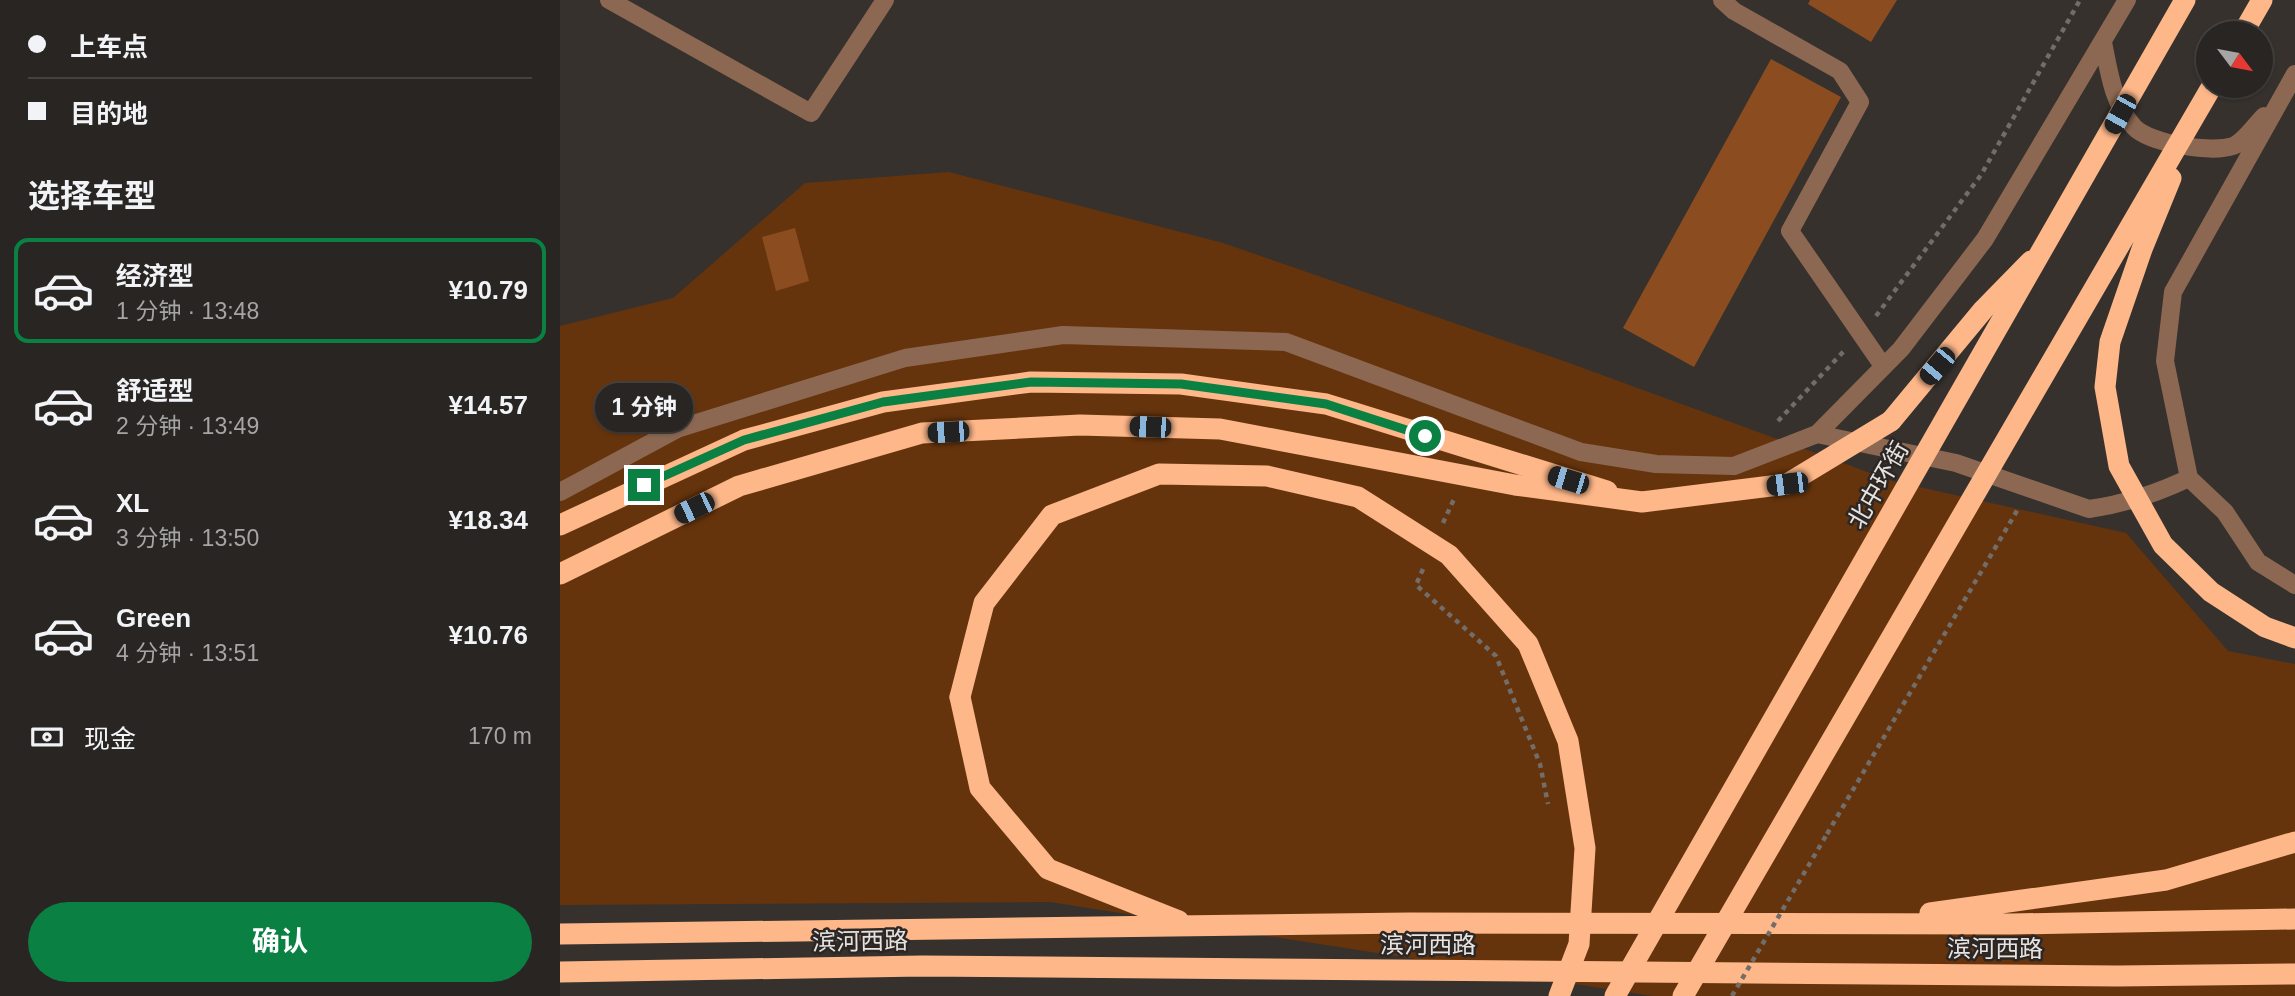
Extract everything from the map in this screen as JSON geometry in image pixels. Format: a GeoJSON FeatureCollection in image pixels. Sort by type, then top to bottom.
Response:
{"type":"FeatureCollection","features":[{"type":"Feature","properties":{"kind":"highway","name":"北中环街"},"geometry":{"type":"LineString","coordinates":[[1615,996],[2185,0]]}},
{"type":"Feature","properties":{"kind":"highway"},"geometry":{"type":"LineString","coordinates":[[2249,21],[2262,0]]}},
{"type":"Feature","properties":{"kind":"highway"},"geometry":{"type":"LineString","coordinates":[[1684,996],[2205,98]]}},
{"type":"Feature","properties":{"kind":"highway"},"geometry":{"type":"LineString","coordinates":[[2206,98],[2142,249],[2110,342],[2105,387],[2119,466],[2163,545],[2211,592],[2264,627],[2295,638]]}},
{"type":"Feature","properties":{"kind":"highway"},"geometry":{"type":"LineString","coordinates":[[560,574],[739,486],[922,433],[1080,425],[1220,429],[1515,485],[1642,502],[1787,484],[1891,421],[1983,310],[2043,250]]}},
{"type":"Feature","properties":{"kind":"highway"},"geometry":{"type":"LineString","coordinates":[[560,525],[744,440],[883,402],[1031,382],[1181,384],[1326,404],[1642,502]]}},
{"type":"Feature","properties":{"kind":"highway"},"geometry":{"type":"LineString","coordinates":[[1187,925],[1048,869],[980,788],[960,697],[984,603],[1052,515],[1159,474],[1267,476],[1359,496],[1449,555],[1528,644],[1568,741],[1585,848],[1579,944],[1559,996]]}},
{"type":"Feature","properties":{"kind":"highway"},"geometry":{"type":"LineString","coordinates":[[1858,923],[2166,880],[2295,842]]}},
{"type":"Feature","properties":{"kind":"highway"},"geometry":{"type":"LineString","coordinates":[[560,934],[1187,925],[2011,924],[2295,919]]}},
{"type":"Feature","properties":{"kind":"highway","name":"滨河西路"},"geometry":{"type":"LineString","coordinates":[[560,972],[922,966],[2118,976],[2295,974]]}},
{"type":"Feature","properties":{"kind":"street"},"geometry":{"type":"LineString","coordinates":[[609,0],[811,113],[885,0]]}},
{"type":"Feature","properties":{"kind":"street"},"geometry":{"type":"LineString","coordinates":[[1722,0],[1734,11],[1840,71],[1860,102],[1790,231],[1883,366]]}},
{"type":"Feature","properties":{"kind":"street"},"geometry":{"type":"LineString","coordinates":[[560,492],[677,429],[905,358],[1063,335],[1286,342],[1581,452],[1656,464],[1734,466],[1817,434],[1900,349],[1986,239],[2127,0]]}},
{"type":"Feature","properties":{"kind":"street"},"geometry":{"type":"LineString","coordinates":[[2103,43],[2114,94],[2135,129],[2159,140],[2203,149],[2234,145],[2280,100]]}},
{"type":"Feature","properties":{"kind":"street"},"geometry":{"type":"LineString","coordinates":[[2295,74],[2173,292],[2165,360],[2189,478],[2225,512],[2258,562],[2295,585]]}},
{"type":"Feature","properties":{"kind":"street"},"geometry":{"type":"LineString","coordinates":[[1817,434],[1956,463],[2089,509],[2111,506],[2171,487],[2189,478]]}},
{"type":"Feature","properties":{"kind":"path"},"geometry":{"type":"LineString","coordinates":[[1770,428],[1861,333],[1981,175],[2080,0]]}},
{"type":"Feature","properties":{"kind":"path"},"geometry":{"type":"LineString","coordinates":[[1732,996],[2030,488]]}},
{"type":"Feature","properties":{"kind":"path"},"geometry":{"type":"LineString","coordinates":[[1416,585],[1496,656],[1539,764],[1551,816]]}},
{"type":"Feature","properties":{"kind":"shaded area"},"geometry":{"type":"Polygon","coordinates":[[[949,172],[1223,243],[1561,360],[1892,481],[2126,533],[2228,651],[2295,664],[2295,996],[1652,996],[1050,902],[560,905],[560,326],[673,298],[805,183],[949,172]]]}},
{"type":"Feature","properties":{"kind":"building"},"geometry":{"type":"Polygon","coordinates":[[[1810,0],[1897,0],[1871,42],[1808,4],[1810,0]]]}},
{"type":"Feature","properties":{"kind":"building"},"geometry":{"type":"Polygon","coordinates":[[[1771,59],[1841,97],[1694,367],[1623,328],[1771,59]]]}},
{"type":"Feature","properties":{"kind":"building"},"geometry":{"type":"Polygon","coordinates":[[[795,228],[809,281],[776,291],[762,237],[795,228]]]}},
{"type":"Feature","properties":{"kind":"route"},"geometry":{"type":"LineString","coordinates":[[644,485],[744,440],[883,402],[1031,382],[1181,384],[1326,404],[1425,436]]}}]}
